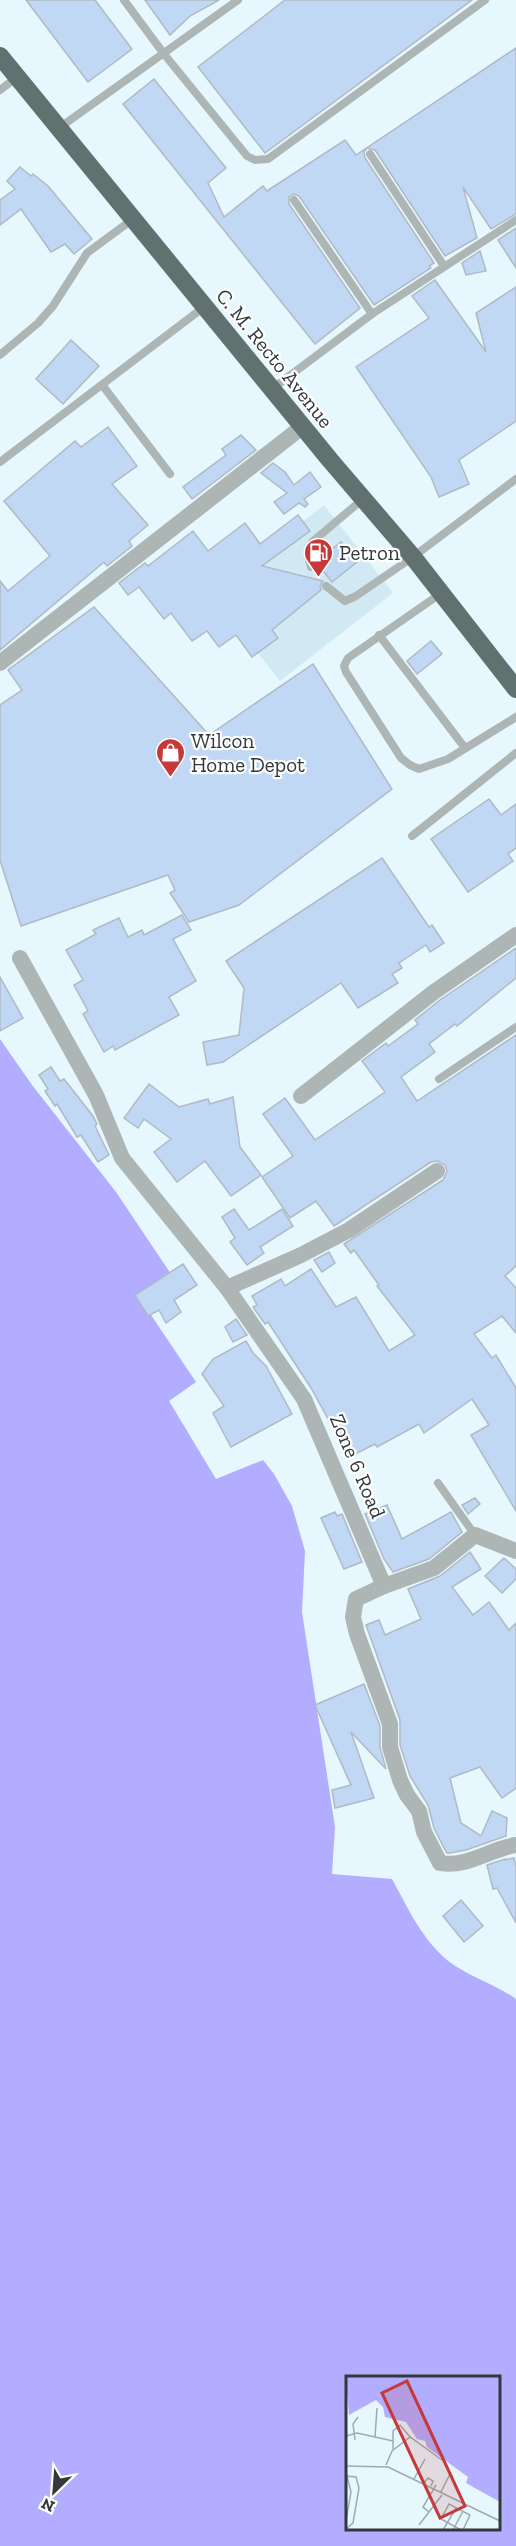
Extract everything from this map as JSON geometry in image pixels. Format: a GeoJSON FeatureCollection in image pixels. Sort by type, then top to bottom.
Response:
{"type":"FeatureCollection","features":[{"type":"Feature","properties":{"kind":"highway","name":"C. M. Recto Avenue"},"geometry":{"type":"LineString","coordinates":[[0,56],[302,427],[413,557],[516,689]]}},
{"type":"Feature","properties":{"kind":"street"},"geometry":{"type":"LineString","coordinates":[[0,663],[302,427]]}},
{"type":"Feature","properties":{"kind":"street"},"geometry":{"type":"LineString","coordinates":[[301,1096],[425,999],[516,935]]}},
{"type":"Feature","properties":{"kind":"street","name":"Zone 6 Road"},"geometry":{"type":"LineString","coordinates":[[20,958],[96,1095],[122,1158],[227,1288],[304,1399],[384,1586]]}},
{"type":"Feature","properties":{"kind":"street"},"geometry":{"type":"LineString","coordinates":[[227,1288],[301,1256],[349,1230],[436,1171]]}},
{"type":"Feature","properties":{"kind":"street"},"geometry":{"type":"LineString","coordinates":[[516,1551],[475,1535],[435,1568],[384,1586],[356,1599],[353,1617],[390,1724],[390,1747],[400,1780],[407,1795],[419,1811],[424,1832],[440,1863],[450,1865],[516,1845]]}},
{"type":"Feature","properties":{"kind":"lane"},"geometry":{"type":"LineString","coordinates":[[124,0],[164,54],[247,156],[262,160],[268,159],[485,0]]}},
{"type":"Feature","properties":{"kind":"lane"},"geometry":{"type":"LineString","coordinates":[[59,128],[238,0]]}},
{"type":"Feature","properties":{"kind":"lane"},"geometry":{"type":"LineString","coordinates":[[0,90],[17,77]]}},
{"type":"Feature","properties":{"kind":"lane"},"geometry":{"type":"LineString","coordinates":[[370,154],[444,266]]}},
{"type":"Feature","properties":{"kind":"lane"},"geometry":{"type":"LineString","coordinates":[[294,200],[372,314]]}},
{"type":"Feature","properties":{"kind":"lane"},"geometry":{"type":"LineString","coordinates":[[0,355],[38,323],[53,306],[87,253],[133,219]]}},
{"type":"Feature","properties":{"kind":"lane"},"geometry":{"type":"LineString","coordinates":[[272,389],[372,314],[516,220]]}},
{"type":"Feature","properties":{"kind":"lane"},"geometry":{"type":"LineString","coordinates":[[0,462],[204,307]]}},
{"type":"Feature","properties":{"kind":"lane"},"geometry":{"type":"LineString","coordinates":[[103,386],[170,474]]}},
{"type":"Feature","properties":{"kind":"lane"},"geometry":{"type":"LineString","coordinates":[[326,586],[345,601],[356,596],[413,557],[516,479]]}},
{"type":"Feature","properties":{"kind":"lane"},"geometry":{"type":"LineString","coordinates":[[310,567],[308,556],[312,542],[363,499]]}},
{"type":"Feature","properties":{"kind":"lane"},"geometry":{"type":"LineString","coordinates":[[440,594],[348,658],[345,666],[346,672],[401,758],[419,769],[448,759],[516,717]]}},
{"type":"Feature","properties":{"kind":"lane"},"geometry":{"type":"LineString","coordinates":[[380,635],[465,748]]}},
{"type":"Feature","properties":{"kind":"lane"},"geometry":{"type":"LineString","coordinates":[[412,836],[516,753]]}},
{"type":"Feature","properties":{"kind":"lane"},"geometry":{"type":"LineString","coordinates":[[439,1079],[516,1027]]}},
{"type":"Feature","properties":{"kind":"lane"},"geometry":{"type":"LineString","coordinates":[[438,1483],[475,1535]]}},
{"type":"Feature","properties":{"kind":"shaded area"},"geometry":{"type":"Polygon","coordinates":[[[324,505],[393,593],[280,681],[211,593],[324,505]]]}},
{"type":"Feature","properties":{"kind":"shaded area"},"geometry":{"type":"Polygon","coordinates":[[[0,1039],[32,1085],[116,1192],[179,1286],[145,1306],[196,1382],[169,1401],[216,1479],[263,1460],[274,1474],[292,1506],[305,1551],[302,1612],[335,1827],[332,1874],[392,1879],[416,1922],[447,1960],[516,1999],[516,2546],[0,2546],[0,1039]]]}},
{"type":"Feature","properties":{"kind":"building"},"geometry":{"type":"Polygon","coordinates":[[[26,0],[95,0],[132,49],[88,82],[26,0]]]}},
{"type":"Feature","properties":{"kind":"building"},"geometry":{"type":"Polygon","coordinates":[[[145,0],[219,0],[190,16],[170,35],[145,0]]]}},
{"type":"Feature","properties":{"kind":"building"},"geometry":{"type":"Polygon","coordinates":[[[285,0],[472,0],[265,153],[198,67],[285,0]]]}},
{"type":"Feature","properties":{"kind":"building"},"geometry":{"type":"Polygon","coordinates":[[[516,48],[516,214],[491,229],[463,187],[477,238],[445,256],[375,150],[367,148],[364,152],[365,158],[434,263],[429,266],[431,268],[374,305],[299,196],[294,194],[289,197],[289,204],[360,308],[315,344],[123,104],[154,79],[226,168],[208,183],[224,217],[263,186],[267,191],[345,140],[356,155],[516,48]]]}},
{"type":"Feature","properties":{"kind":"building"},"geometry":{"type":"Polygon","coordinates":[[[20,167],[48,186],[92,239],[74,254],[65,244],[51,252],[21,209],[0,225],[0,200],[15,189],[7,181],[20,167]]]}},
{"type":"Feature","properties":{"kind":"building"},"geometry":{"type":"Polygon","coordinates":[[[516,228],[516,268],[498,240],[516,228]]]}},
{"type":"Feature","properties":{"kind":"building"},"geometry":{"type":"Polygon","coordinates":[[[480,251],[486,271],[466,275],[462,263],[480,251]]]}},
{"type":"Feature","properties":{"kind":"building"},"geometry":{"type":"Polygon","coordinates":[[[435,280],[486,352],[476,313],[516,287],[516,421],[459,460],[469,484],[439,497],[431,477],[356,367],[429,318],[412,296],[435,280]]]}},
{"type":"Feature","properties":{"kind":"building"},"geometry":{"type":"Polygon","coordinates":[[[71,340],[99,366],[63,404],[36,379],[71,340]]]}},
{"type":"Feature","properties":{"kind":"building"},"geometry":{"type":"Polygon","coordinates":[[[108,427],[137,466],[112,484],[148,525],[129,541],[132,546],[107,566],[104,562],[0,650],[0,581],[8,591],[50,556],[4,501],[75,441],[81,447],[108,427]]]}},
{"type":"Feature","properties":{"kind":"building"},"geometry":{"type":"Polygon","coordinates":[[[241,435],[256,450],[192,499],[183,487],[226,455],[222,449],[241,435]]]}},
{"type":"Feature","properties":{"kind":"building"},"geometry":{"type":"Polygon","coordinates":[[[273,463],[285,472],[294,485],[310,472],[321,487],[304,499],[308,504],[305,507],[299,503],[284,514],[274,502],[287,493],[261,473],[273,463]]]}},
{"type":"Feature","properties":{"kind":"building"},"geometry":{"type":"Polygon","coordinates":[[[298,515],[310,531],[262,566],[323,581],[320,586],[321,590],[272,630],[278,638],[252,657],[236,635],[219,647],[207,631],[192,641],[171,613],[164,619],[139,587],[128,595],[119,583],[145,563],[148,566],[193,531],[208,551],[245,523],[260,544],[298,515]]]}},
{"type":"Feature","properties":{"kind":"building"},"geometry":{"type":"Polygon","coordinates":[[[341,542],[357,562],[332,582],[316,562],[341,542]]]}},
{"type":"Feature","properties":{"kind":"building"},"geometry":{"type":"Polygon","coordinates":[[[94,607],[209,735],[313,664],[392,789],[239,905],[189,922],[170,893],[175,890],[168,875],[21,926],[0,860],[0,705],[22,690],[8,670],[94,607]]]}},
{"type":"Feature","properties":{"kind":"building"},"geometry":{"type":"Polygon","coordinates":[[[431,641],[442,654],[417,674],[407,661],[431,641]]]}},
{"type":"Feature","properties":{"kind":"building"},"geometry":{"type":"Polygon","coordinates":[[[489,799],[501,815],[516,804],[516,848],[508,854],[513,861],[468,892],[431,839],[489,799]]]}},
{"type":"Feature","properties":{"kind":"building"},"geometry":{"type":"Polygon","coordinates":[[[382,858],[429,927],[432,925],[444,943],[430,952],[426,945],[399,963],[402,968],[392,974],[398,983],[358,1008],[341,983],[223,1062],[207,1065],[203,1042],[239,1035],[244,988],[226,961],[382,858]]]}},
{"type":"Feature","properties":{"kind":"building"},"geometry":{"type":"Polygon","coordinates":[[[182,915],[191,930],[173,939],[196,981],[169,997],[179,1015],[115,1050],[113,1046],[104,1052],[83,1014],[88,1011],[74,985],[83,980],[66,950],[96,934],[93,930],[119,918],[128,937],[142,930],[144,935],[182,915]]]}},
{"type":"Feature","properties":{"kind":"building"},"geometry":{"type":"Polygon","coordinates":[[[516,948],[516,978],[457,1026],[455,1024],[429,1044],[435,1052],[401,1077],[417,1101],[516,1035],[516,1266],[505,1276],[516,1288],[516,1333],[502,1316],[474,1334],[492,1358],[496,1355],[516,1388],[516,1511],[471,1435],[489,1425],[472,1399],[424,1433],[419,1424],[377,1447],[375,1444],[349,1457],[311,1388],[268,1322],[265,1324],[253,1307],[257,1305],[252,1296],[281,1279],[285,1286],[311,1269],[336,1307],[356,1297],[389,1351],[415,1335],[377,1286],[379,1285],[354,1250],[351,1253],[344,1244],[443,1180],[447,1171],[445,1165],[437,1161],[431,1162],[334,1226],[316,1201],[290,1218],[262,1177],[293,1156],[263,1114],[285,1098],[315,1140],[385,1092],[362,1061],[386,1043],[388,1046],[418,1024],[415,1020],[440,1000],[516,948]]]}},
{"type":"Feature","properties":{"kind":"building"},"geometry":{"type":"Polygon","coordinates":[[[0,977],[23,1018],[0,1031],[0,977]]]}},
{"type":"Feature","properties":{"kind":"building"},"geometry":{"type":"Polygon","coordinates":[[[51,1067],[60,1081],[64,1079],[97,1124],[95,1126],[109,1155],[98,1162],[81,1135],[77,1137],[57,1104],[55,1106],[45,1091],[48,1089],[39,1075],[51,1067]]]}},
{"type":"Feature","properties":{"kind":"building"},"geometry":{"type":"Polygon","coordinates":[[[149,1084],[179,1107],[208,1099],[210,1104],[233,1097],[240,1147],[261,1175],[231,1196],[205,1161],[177,1182],[154,1152],[171,1139],[144,1119],[138,1128],[124,1118],[149,1084]]]}},
{"type":"Feature","properties":{"kind":"building"},"geometry":{"type":"Polygon","coordinates":[[[234,1209],[249,1230],[282,1209],[293,1226],[260,1247],[264,1253],[247,1265],[230,1242],[235,1238],[222,1217],[234,1209]]]}},
{"type":"Feature","properties":{"kind":"building"},"geometry":{"type":"Polygon","coordinates":[[[329,1252],[335,1263],[322,1272],[314,1260],[329,1252]]]}},
{"type":"Feature","properties":{"kind":"building"},"geometry":{"type":"Polygon","coordinates":[[[183,1264],[197,1285],[174,1300],[181,1312],[166,1323],[159,1310],[148,1316],[135,1295],[183,1264]]]}},
{"type":"Feature","properties":{"kind":"building"},"geometry":{"type":"Polygon","coordinates":[[[236,1319],[247,1335],[233,1342],[225,1327],[236,1319]]]}},
{"type":"Feature","properties":{"kind":"building"},"geometry":{"type":"Polygon","coordinates":[[[246,1341],[253,1353],[266,1366],[292,1414],[231,1447],[213,1413],[224,1406],[202,1374],[213,1359],[246,1341]]]}},
{"type":"Feature","properties":{"kind":"building"},"geometry":{"type":"Polygon","coordinates":[[[475,1498],[480,1504],[468,1514],[462,1505],[475,1498]]]}},
{"type":"Feature","properties":{"kind":"building"},"geometry":{"type":"Polygon","coordinates":[[[387,1505],[402,1539],[451,1512],[462,1532],[429,1559],[393,1572],[384,1559],[365,1514],[387,1505]]]}},
{"type":"Feature","properties":{"kind":"building"},"geometry":{"type":"Polygon","coordinates":[[[335,1512],[337,1516],[342,1514],[362,1562],[344,1569],[321,1518],[335,1512]]]}},
{"type":"Feature","properties":{"kind":"building"},"geometry":{"type":"Polygon","coordinates":[[[470,1552],[481,1569],[452,1587],[473,1615],[489,1602],[509,1630],[516,1623],[516,1788],[502,1798],[480,1767],[450,1778],[461,1823],[481,1836],[492,1811],[507,1818],[506,1836],[466,1850],[447,1853],[434,1828],[428,1805],[410,1776],[400,1745],[400,1720],[366,1625],[379,1620],[385,1635],[421,1619],[408,1589],[440,1576],[470,1552]]]}},
{"type":"Feature","properties":{"kind":"building"},"geometry":{"type":"Polygon","coordinates":[[[504,1558],[516,1569],[516,1579],[502,1593],[485,1576],[504,1558]]]}},
{"type":"Feature","properties":{"kind":"building"},"geometry":{"type":"Polygon","coordinates":[[[364,1684],[380,1726],[380,1747],[386,1769],[351,1732],[374,1798],[335,1808],[332,1790],[351,1785],[315,1705],[364,1684]]]}},
{"type":"Feature","properties":{"kind":"building"},"geometry":{"type":"Polygon","coordinates":[[[514,1858],[516,1923],[497,1888],[493,1889],[487,1865],[514,1858]]]}},
{"type":"Feature","properties":{"kind":"building"},"geometry":{"type":"Polygon","coordinates":[[[461,1900],[483,1926],[464,1942],[443,1916],[461,1900]]]}},
{"type":"Feature","properties":{"kind":"place","name":"Petron"},"geometry":{"type":"Point","coordinates":[318,578]}},
{"type":"Feature","properties":{"kind":"place","name":"Wilcon Home Depot"},"geometry":{"type":"Point","coordinates":[170,778]}}]}
